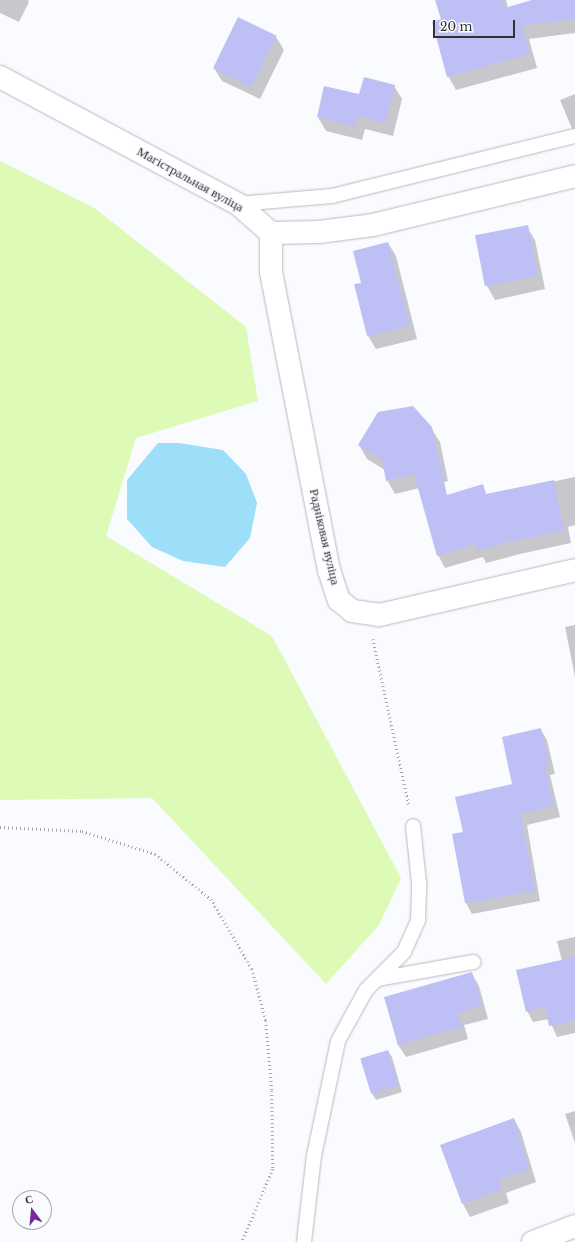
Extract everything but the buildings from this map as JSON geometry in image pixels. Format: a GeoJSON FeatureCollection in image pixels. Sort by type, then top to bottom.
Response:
{"type":"FeatureCollection","features":[{"type":"Feature","properties":{"kind":"street","name":"Магістральная вуліца"},"geometry":{"type":"LineString","coordinates":[[0,77],[238,204],[271,233]]}},
{"type":"Feature","properties":{"kind":"street"},"geometry":{"type":"LineString","coordinates":[[271,233],[319,232],[373,225],[575,176]]}},
{"type":"Feature","properties":{"kind":"street","name":"Радніковая вуліца"},"geometry":{"type":"LineString","coordinates":[[271,233],[271,272],[329,570],[339,600],[352,611],[379,615],[575,570]]}},
{"type":"Feature","properties":{"kind":"street"},"geometry":{"type":"LineString","coordinates":[[533,1242],[575,1226]]}},
{"type":"Feature","properties":{"kind":"lane"},"geometry":{"type":"LineString","coordinates":[[238,204],[332,196],[575,136]]}},
{"type":"Feature","properties":{"kind":"lane"},"geometry":{"type":"LineString","coordinates":[[304,1242],[314,1156],[338,1041],[366,990],[404,952],[418,920],[418,883],[413,826]]}},
{"type":"Feature","properties":{"kind":"lane"},"geometry":{"type":"LineString","coordinates":[[378,979],[473,962]]}},
{"type":"Feature","properties":{"kind":"path"},"geometry":{"type":"LineString","coordinates":[[368,614],[413,826]]}},
{"type":"Feature","properties":{"kind":"path"},"geometry":{"type":"LineString","coordinates":[[0,827],[82,831],[155,854],[211,899],[252,968],[266,1021],[272,1091],[273,1169],[242,1242]]}},
{"type":"Feature","properties":{"kind":"green space"},"geometry":{"type":"Polygon","coordinates":[[[0,161],[93,207],[246,327],[258,401],[136,438],[106,536],[272,636],[401,878],[379,925],[326,984],[152,798],[0,800],[0,161]]]}},
{"type":"Feature","properties":{"kind":"water"},"geometry":{"type":"Polygon","coordinates":[[[158,443],[179,443],[223,450],[246,474],[257,503],[250,538],[225,567],[183,561],[152,547],[127,519],[127,480],[158,443]]]}}]}
